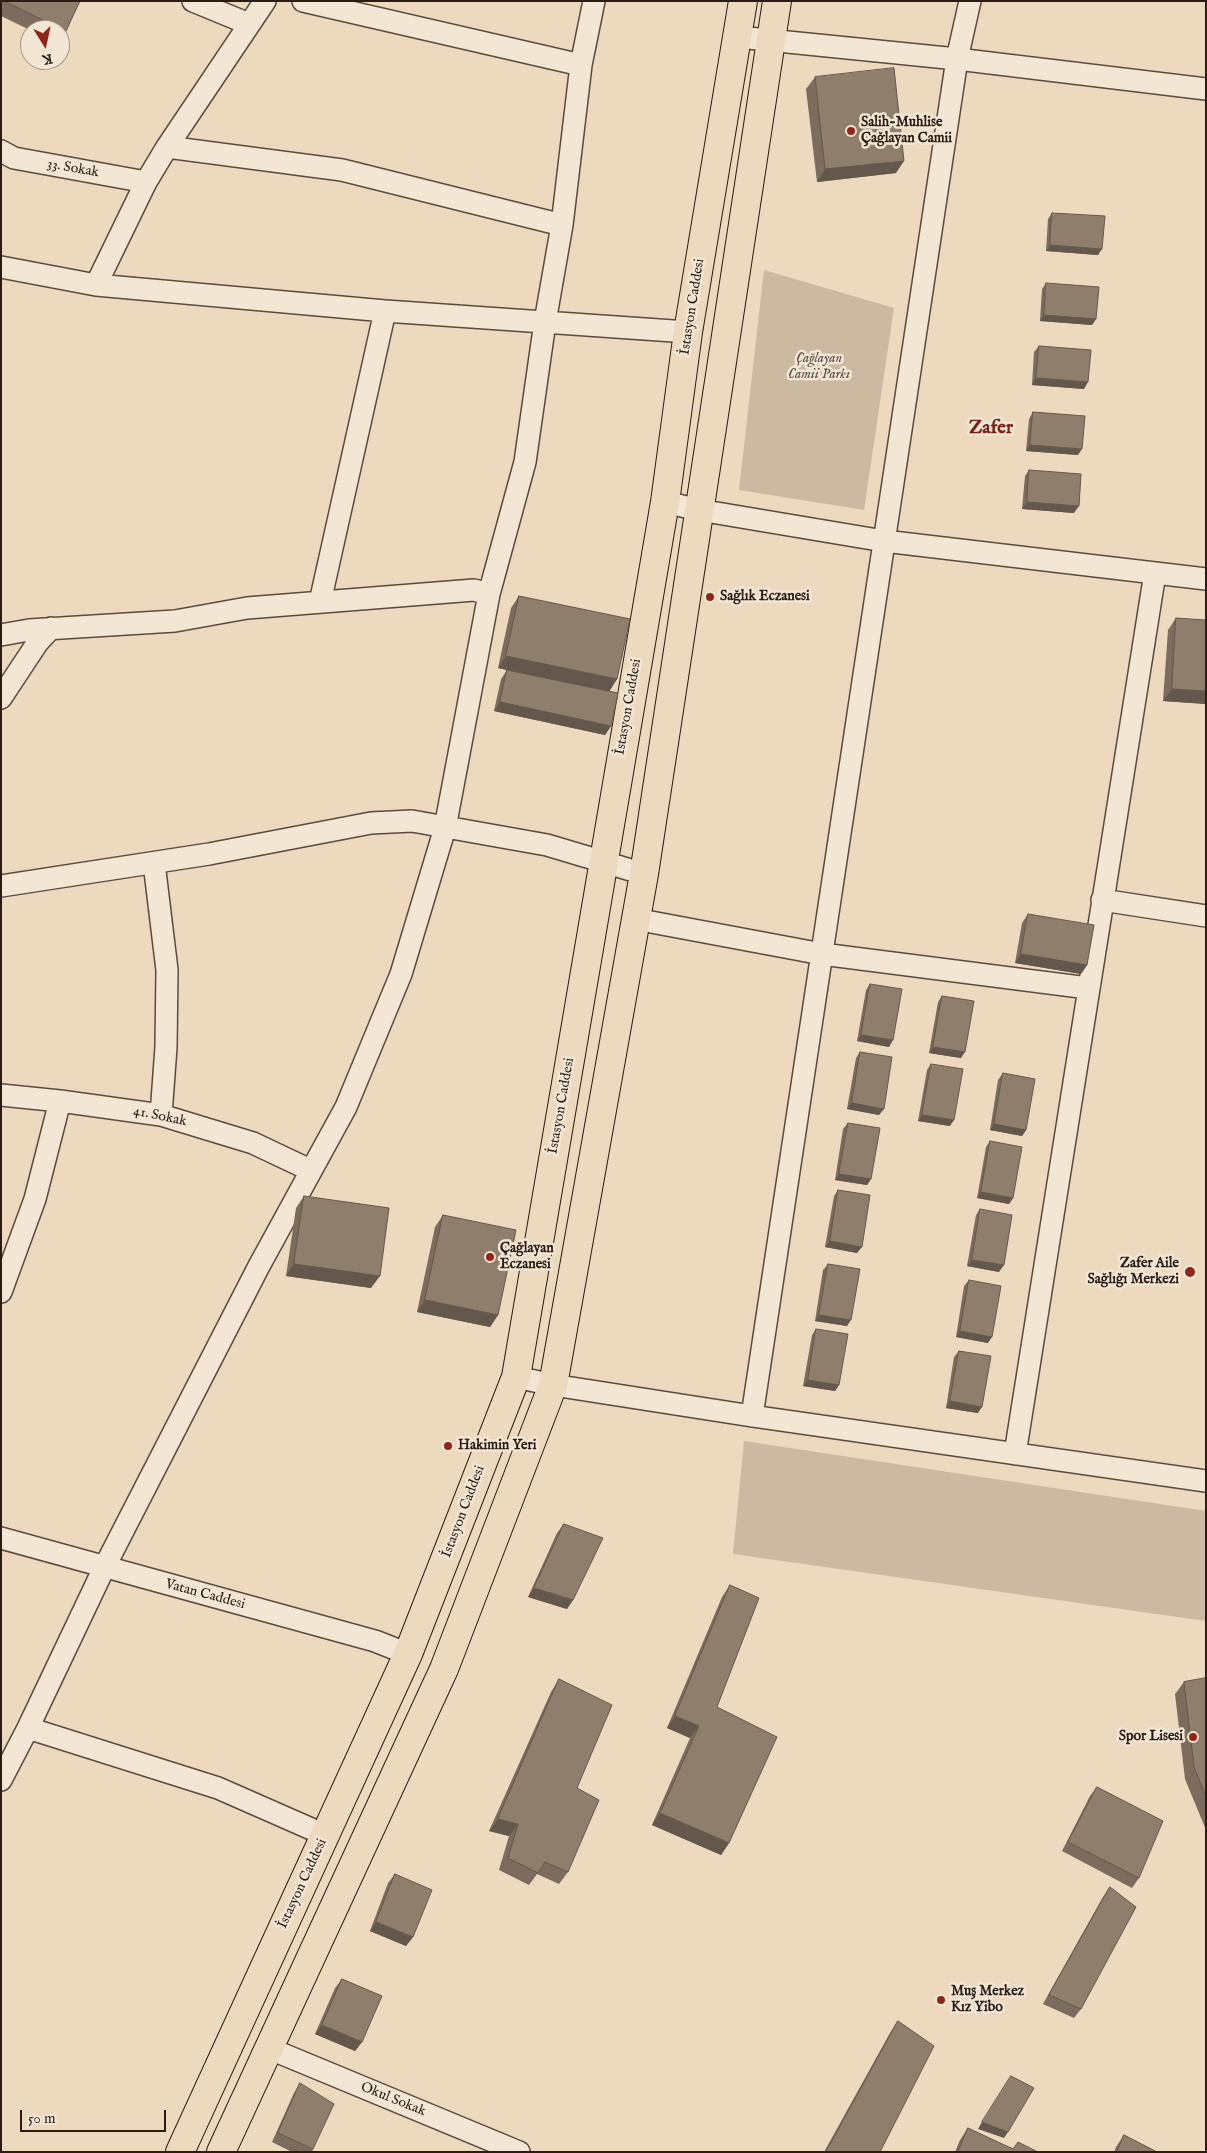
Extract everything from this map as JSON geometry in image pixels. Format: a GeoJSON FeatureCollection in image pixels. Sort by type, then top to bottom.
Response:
{"type":"FeatureCollection","features":[{"type":"Feature","properties":{"kind":"main road","name":"İstasyon Caddesi"},"geometry":{"type":"LineString","coordinates":[[180,2152],[408,1654],[516,1377],[665,502],[688,332],[743,1]]}},
{"type":"Feature","properties":{"kind":"main road"},"geometry":{"type":"LineString","coordinates":[[221,2152],[444,1669],[553,1385],[634,920],[644,874],[777,1]]}},
{"type":"Feature","properties":{"kind":"street"},"geometry":{"type":"LineString","coordinates":[[193,1],[249,24]]}},
{"type":"Feature","properties":{"kind":"street"},"geometry":{"type":"LineString","coordinates":[[96,285],[146,182],[265,1]]}},
{"type":"Feature","properties":{"kind":"street"},"geometry":{"type":"LineString","coordinates":[[303,1],[581,65]]}},
{"type":"Feature","properties":{"kind":"street"},"geometry":{"type":"LineString","coordinates":[[1,1780],[28,1728],[104,1568],[310,1170],[346,1107],[401,974],[445,828],[489,594],[526,462],[545,322],[562,225],[581,65],[594,1]]}},
{"type":"Feature","properties":{"kind":"street"},"geometry":{"type":"LineString","coordinates":[[752,1416],[957,59],[970,1]]}},
{"type":"Feature","properties":{"kind":"street"},"geometry":{"type":"LineString","coordinates":[[738,37],[957,59],[1206,89]]}},
{"type":"Feature","properties":{"kind":"street"},"geometry":{"type":"LineString","coordinates":[[167,148],[342,170],[562,225]]}},
{"type":"Feature","properties":{"kind":"street","name":"33. Sokak"},"geometry":{"type":"LineString","coordinates":[[1,152],[14,158],[146,182]]}},
{"type":"Feature","properties":{"kind":"street"},"geometry":{"type":"LineString","coordinates":[[1,267],[96,285],[385,311],[688,332]]}},
{"type":"Feature","properties":{"kind":"street"},"geometry":{"type":"LineString","coordinates":[[320,602],[385,311]]}},
{"type":"Feature","properties":{"kind":"street"},"geometry":{"type":"LineString","coordinates":[[665,502],[699,510],[884,541],[1206,579]]}},
{"type":"Feature","properties":{"kind":"street"},"geometry":{"type":"LineString","coordinates":[[1015,1454],[1155,573]]}},
{"type":"Feature","properties":{"kind":"street"},"geometry":{"type":"LineString","coordinates":[[1,635],[51,628],[175,621],[247,608],[474,590],[489,594]]}},
{"type":"Feature","properties":{"kind":"street"},"geometry":{"type":"LineString","coordinates":[[1,698],[38,642],[51,628]]}},
{"type":"Feature","properties":{"kind":"street"},"geometry":{"type":"LineString","coordinates":[[1,886],[209,854],[371,822],[412,821],[547,845],[644,874]]}},
{"type":"Feature","properties":{"kind":"street"},"geometry":{"type":"LineString","coordinates":[[154,863],[167,970],[166,1047],[161,1115]]}},
{"type":"Feature","properties":{"kind":"street"},"geometry":{"type":"LineString","coordinates":[[1102,900],[1206,916]]}},
{"type":"Feature","properties":{"kind":"street"},"geometry":{"type":"LineString","coordinates":[[634,920],[822,954],[1088,988]]}},
{"type":"Feature","properties":{"kind":"street","name":"41. Sokak"},"geometry":{"type":"LineString","coordinates":[[1,1095],[161,1115],[254,1143],[310,1170]]}},
{"type":"Feature","properties":{"kind":"street"},"geometry":{"type":"LineString","coordinates":[[1,1292],[11,1237],[35,1198],[60,1101]]}},
{"type":"Feature","properties":{"kind":"street"},"geometry":{"type":"LineString","coordinates":[[516,1377],[553,1385],[752,1416],[1206,1481]]}},
{"type":"Feature","properties":{"kind":"street","name":"Vatan Caddesi"},"geometry":{"type":"LineString","coordinates":[[1,1538],[104,1568],[375,1641],[408,1654]]}},
{"type":"Feature","properties":{"kind":"street"},"geometry":{"type":"LineString","coordinates":[[28,1728],[218,1788],[325,1835]]}},
{"type":"Feature","properties":{"kind":"street","name":"Okul Sokak"},"geometry":{"type":"LineString","coordinates":[[268,2048],[518,2152]]}},
{"type":"Feature","properties":{"kind":"green space","name":"Çağlayan Camii Parkı"},"geometry":{"type":"Polygon","coordinates":[[[764,270],[894,308],[864,510],[739,490],[764,270]]]}},
{"type":"Feature","properties":{"kind":"green space"},"geometry":{"type":"Polygon","coordinates":[[[744,1441],[1206,1511],[1206,1621],[733,1554],[744,1441]]]}},
{"type":"Feature","properties":{"kind":"building"},"geometry":{"type":"Polygon","coordinates":[[[4,1],[80,1],[70,22],[70,20],[43,20],[4,1]]]}},
{"type":"Feature","properties":{"kind":"building","name":"Salih-Muhlise Çağlayan Camii"},"geometry":{"type":"Polygon","coordinates":[[[894,68],[904,161],[825,169],[815,77],[894,68]]]}},
{"type":"Feature","properties":{"kind":"building"},"geometry":{"type":"Polygon","coordinates":[[[1052,213],[1105,216],[1102,249],[1050,245],[1052,213]]]}},
{"type":"Feature","properties":{"kind":"building"},"geometry":{"type":"Polygon","coordinates":[[[1046,283],[1099,287],[1096,319],[1044,315],[1046,283]]]}},
{"type":"Feature","properties":{"kind":"building"},"geometry":{"type":"Polygon","coordinates":[[[1039,346],[1091,350],[1088,382],[1036,378],[1039,346]]]}},
{"type":"Feature","properties":{"kind":"building"},"geometry":{"type":"Polygon","coordinates":[[[1033,412],[1085,416],[1082,449],[1030,445],[1033,412]]]}},
{"type":"Feature","properties":{"kind":"building"},"geometry":{"type":"Polygon","coordinates":[[[1029,470],[1081,474],[1079,506],[1027,502],[1029,470]]]}},
{"type":"Feature","properties":{"kind":"building"},"geometry":{"type":"Polygon","coordinates":[[[519,596],[630,619],[617,679],[506,656],[519,596]]]}},
{"type":"Feature","properties":{"kind":"building"},"geometry":{"type":"Polygon","coordinates":[[[1176,618],[1206,620],[1206,691],[1172,689],[1176,618]]]}},
{"type":"Feature","properties":{"kind":"building"},"geometry":{"type":"Polygon","coordinates":[[[507,670],[618,693],[611,726],[500,702],[507,670]]]}},
{"type":"Feature","properties":{"kind":"building"},"geometry":{"type":"Polygon","coordinates":[[[1028,914],[1094,925],[1087,965],[1021,954],[1028,914]]]}},
{"type":"Feature","properties":{"kind":"building"},"geometry":{"type":"Polygon","coordinates":[[[870,984],[902,989],[893,1040],[861,1035],[870,984]]]}},
{"type":"Feature","properties":{"kind":"building"},"geometry":{"type":"Polygon","coordinates":[[[942,996],[974,1001],[965,1052],[933,1047],[942,996]]]}},
{"type":"Feature","properties":{"kind":"building"},"geometry":{"type":"Polygon","coordinates":[[[860,1052],[892,1057],[884,1109],[852,1103],[860,1052]]]}},
{"type":"Feature","properties":{"kind":"building"},"geometry":{"type":"Polygon","coordinates":[[[931,1064],[963,1069],[954,1120],[922,1115],[931,1064]]]}},
{"type":"Feature","properties":{"kind":"building"},"geometry":{"type":"Polygon","coordinates":[[[1003,1073],[1035,1079],[1026,1130],[994,1124],[1003,1073]]]}},
{"type":"Feature","properties":{"kind":"building"},"geometry":{"type":"Polygon","coordinates":[[[848,1123],[880,1128],[871,1179],[839,1174],[848,1123]]]}},
{"type":"Feature","properties":{"kind":"building"},"geometry":{"type":"Polygon","coordinates":[[[990,1141],[1022,1147],[1013,1198],[981,1192],[990,1141]]]}},
{"type":"Feature","properties":{"kind":"building"},"geometry":{"type":"Polygon","coordinates":[[[838,1190],[870,1195],[862,1247],[830,1241],[838,1190]]]}},
{"type":"Feature","properties":{"kind":"building"},"geometry":{"type":"Polygon","coordinates":[[[304,1196],[389,1208],[380,1276],[294,1264],[304,1196]]]}},
{"type":"Feature","properties":{"kind":"building"},"geometry":{"type":"Polygon","coordinates":[[[980,1209],[1012,1215],[1004,1265],[972,1260],[980,1209]]]}},
{"type":"Feature","properties":{"kind":"building"},"geometry":{"type":"Polygon","coordinates":[[[443,1215],[516,1230],[498,1315],[425,1300],[443,1215]]]}},
{"type":"Feature","properties":{"kind":"building"},"geometry":{"type":"Polygon","coordinates":[[[828,1264],[860,1269],[851,1320],[819,1315],[828,1264]]]}},
{"type":"Feature","properties":{"kind":"building"},"geometry":{"type":"Polygon","coordinates":[[[969,1280],[1001,1286],[992,1337],[960,1331],[969,1280]]]}},
{"type":"Feature","properties":{"kind":"building"},"geometry":{"type":"Polygon","coordinates":[[[816,1329],[848,1334],[839,1385],[808,1380],[816,1329]]]}},
{"type":"Feature","properties":{"kind":"building"},"geometry":{"type":"Polygon","coordinates":[[[959,1351],[991,1356],[982,1407],[950,1401],[959,1351]]]}},
{"type":"Feature","properties":{"kind":"building"},"geometry":{"type":"Polygon","coordinates":[[[564,1524],[603,1538],[573,1600],[534,1588],[564,1524]]]}},
{"type":"Feature","properties":{"kind":"building"},"geometry":{"type":"Polygon","coordinates":[[[730,1585],[759,1598],[717,1707],[777,1737],[729,1843],[660,1813],[699,1726],[675,1716],[730,1585]]]}},
{"type":"Feature","properties":{"kind":"building"},"geometry":{"type":"Polygon","coordinates":[[[1206,1678],[1206,1797],[1194,1767],[1184,1682],[1206,1678]]]}},
{"type":"Feature","properties":{"kind":"building"},"geometry":{"type":"Polygon","coordinates":[[[559,1679],[612,1705],[577,1788],[599,1800],[568,1872],[545,1862],[538,1873],[508,1858],[518,1824],[498,1819],[559,1679]]]}},
{"type":"Feature","properties":{"kind":"building"},"geometry":{"type":"Polygon","coordinates":[[[1097,1787],[1163,1821],[1139,1878],[1068,1842],[1097,1787]]]}},
{"type":"Feature","properties":{"kind":"building"},"geometry":{"type":"Polygon","coordinates":[[[395,1874],[432,1890],[413,1937],[376,1922],[395,1874]]]}},
{"type":"Feature","properties":{"kind":"building"},"geometry":{"type":"Polygon","coordinates":[[[1110,1887],[1136,1907],[1081,2009],[1049,1995],[1110,1887]]]}},
{"type":"Feature","properties":{"kind":"building"},"geometry":{"type":"Polygon","coordinates":[[[342,1979],[382,1996],[362,2042],[322,2025],[342,1979]]]}},
{"type":"Feature","properties":{"kind":"building"},"geometry":{"type":"Polygon","coordinates":[[[898,2021],[934,2046],[880,2152],[826,2152],[898,2021]]]}},
{"type":"Feature","properties":{"kind":"building"},"geometry":{"type":"Polygon","coordinates":[[[1011,2076],[1034,2088],[1008,2132],[982,2122],[1011,2076]]]}},
{"type":"Feature","properties":{"kind":"building"},"geometry":{"type":"Polygon","coordinates":[[[300,2083],[334,2104],[313,2149],[278,2133],[300,2083]]]}},
{"type":"Feature","properties":{"kind":"building"},"geometry":{"type":"Polygon","coordinates":[[[968,2128],[1013,2149],[1018,2142],[1038,2152],[958,2152],[968,2128]]]}},
{"type":"Feature","properties":{"kind":"building"},"geometry":{"type":"Polygon","coordinates":[[[1124,2135],[1157,2152],[1117,2152],[1124,2135]]]}},
{"type":"Feature","properties":{"kind":"place","name":"Salih-Muhlise Çağlayan Camii"},"geometry":{"type":"Point","coordinates":[851,131]}},
{"type":"Feature","properties":{"kind":"place","name":"Sağlık Eczanesi"},"geometry":{"type":"Point","coordinates":[710,597]}},
{"type":"Feature","properties":{"kind":"place","name":"Çağlayan Eczanesi"},"geometry":{"type":"Point","coordinates":[490,1257]}},
{"type":"Feature","properties":{"kind":"place","name":"Zafer Aile Sağlığı Merkezi"},"geometry":{"type":"Point","coordinates":[1190,1272]}},
{"type":"Feature","properties":{"kind":"place","name":"Hakimin Yeri"},"geometry":{"type":"Point","coordinates":[448,1446]}},
{"type":"Feature","properties":{"kind":"place","name":"Spor Lisesi"},"geometry":{"type":"Point","coordinates":[1193,1737]}},
{"type":"Feature","properties":{"kind":"place","name":"Muş Merkez Kız Yibo"},"geometry":{"type":"Point","coordinates":[941,2000]}},
{"type":"Feature","properties":{"kind":"district","name":"Zafer"},"geometry":{"type":"Point","coordinates":[991,429]}}]}
